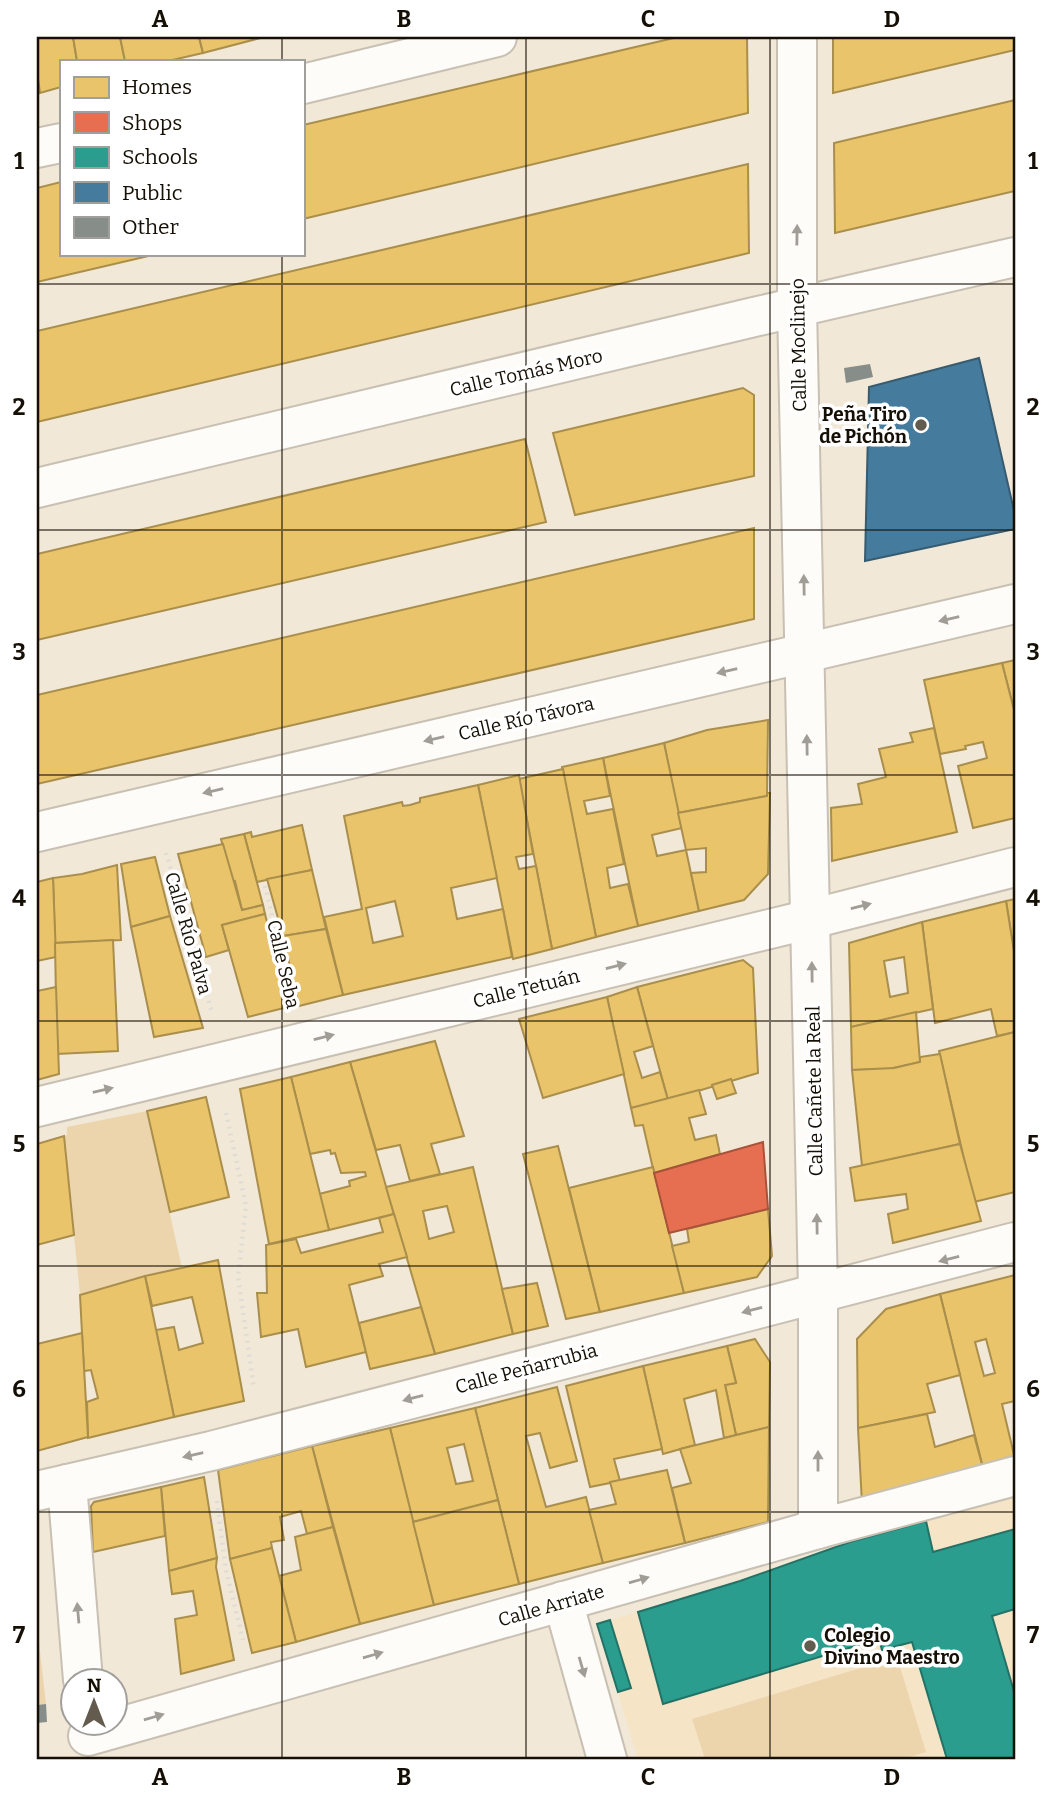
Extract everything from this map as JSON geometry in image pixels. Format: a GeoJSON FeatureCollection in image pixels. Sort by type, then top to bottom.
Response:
{"type":"FeatureCollection","features":[{"type":"Feature","properties":{"kind":"street"},"geometry":{"type":"LineString","coordinates":[[304,84],[497,37]]}},
{"type":"Feature","properties":{"kind":"street","name":"Calle Moclinejo"},"geometry":{"type":"LineString","coordinates":[[797,37],[797,307],[805,653]]}},
{"type":"Feature","properties":{"kind":"street"},"geometry":{"type":"LineString","coordinates":[[37,148],[60,142]]}},
{"type":"Feature","properties":{"kind":"street","name":"Calle Tomás Moro"},"geometry":{"type":"LineString","coordinates":[[37,488],[1015,257]]}},
{"type":"Feature","properties":{"kind":"street","name":"Calle Río Távora"},"geometry":{"type":"LineString","coordinates":[[37,832],[1015,604]]}},
{"type":"Feature","properties":{"kind":"street","name":"Calle Cañete la Real"},"geometry":{"type":"LineString","coordinates":[[805,653],[818,1292],[818,1530]]}},
{"type":"Feature","properties":{"kind":"street","name":"Calle Tetuán"},"geometry":{"type":"LineString","coordinates":[[37,1108],[1015,867]]}},
{"type":"Feature","properties":{"kind":"street","name":"Calle Peñarrubia"},"geometry":{"type":"LineString","coordinates":[[52,1488],[211,1451],[1015,1242]]}},
{"type":"Feature","properties":{"kind":"street","name":"Calle Arriate"},"geometry":{"type":"LineString","coordinates":[[89,1739],[563,1601],[1015,1476]]}},
{"type":"Feature","properties":{"kind":"street"},"geometry":{"type":"LineString","coordinates":[[52,1488],[81,1666]]}},
{"type":"Feature","properties":{"kind":"street"},"geometry":{"type":"LineString","coordinates":[[563,1601],[607,1759]]}},
{"type":"Feature","properties":{"kind":"path","name":"Calle Río Palva"},"geometry":{"type":"LineString","coordinates":[[152,805],[221,1062],[246,1206],[238,1277],[255,1398],[264,1436]]}},
{"type":"Feature","properties":{"kind":"path","name":"Calle Seba"},"geometry":{"type":"LineString","coordinates":[[265,886],[302,1042]]}},
{"type":"Feature","properties":{"kind":"path"},"geometry":{"type":"LineString","coordinates":[[211,1451],[226,1570],[254,1689]]}},
{"type":"Feature","properties":{"kind":"shaded area"},"geometry":{"type":"Polygon","coordinates":[[[147,1111],[182,1268],[80,1295],[64,1136],[67,1135],[67,1127],[147,1111]]]}},
{"type":"Feature","properties":{"kind":"shaded area","name":"Colegio Divino Maestro"},"geometry":{"type":"Polygon","coordinates":[[[1015,1495],[1015,1759],[638,1759],[597,1624],[740,1581],[850,1542],[1015,1495]]]}},
{"type":"Feature","properties":{"kind":"shaded area"},"geometry":{"type":"Polygon","coordinates":[[[37,1626],[46,1704],[37,1705],[37,1626]]]}},
{"type":"Feature","properties":{"kind":"shaded area"},"geometry":{"type":"Polygon","coordinates":[[[897,1657],[926,1752],[903,1759],[705,1759],[692,1719],[897,1657]]]}},
{"type":"Feature","properties":{"kind":"building: Homes"},"geometry":{"type":"Polygon","coordinates":[[[37,37],[73,37],[77,60],[60,60],[60,87],[40,93],[37,37]]]}},
{"type":"Feature","properties":{"kind":"building: Homes"},"geometry":{"type":"Polygon","coordinates":[[[73,37],[120,37],[125,60],[77,60],[73,37]]]}},
{"type":"Feature","properties":{"kind":"building: Homes"},"geometry":{"type":"Polygon","coordinates":[[[120,37],[199,37],[203,53],[172,60],[125,60],[120,37]]]}},
{"type":"Feature","properties":{"kind":"building: Homes"},"geometry":{"type":"Polygon","coordinates":[[[199,37],[264,37],[203,53],[199,37]]]}},
{"type":"Feature","properties":{"kind":"building: Homes"},"geometry":{"type":"Polygon","coordinates":[[[678,37],[747,37],[748,113],[304,219],[304,125],[678,37]]]}},
{"type":"Feature","properties":{"kind":"building: Homes"},"geometry":{"type":"Polygon","coordinates":[[[833,37],[1015,37],[1015,50],[833,93],[833,37]]]}},
{"type":"Feature","properties":{"kind":"building: Homes"},"geometry":{"type":"Polygon","coordinates":[[[1015,100],[1015,191],[835,233],[834,143],[1015,100]]]}},
{"type":"Feature","properties":{"kind":"building: Homes"},"geometry":{"type":"Polygon","coordinates":[[[748,164],[749,253],[37,422],[37,331],[748,164]]]}},
{"type":"Feature","properties":{"kind":"building: Homes"},"geometry":{"type":"Polygon","coordinates":[[[60,182],[60,256],[148,256],[37,282],[37,188],[60,182]]]}},
{"type":"Feature","properties":{"kind":"building: Homes"},"geometry":{"type":"Polygon","coordinates":[[[743,388],[754,395],[754,476],[575,515],[553,433],[743,388]]]}},
{"type":"Feature","properties":{"kind":"building: Homes"},"geometry":{"type":"Polygon","coordinates":[[[525,439],[546,522],[37,640],[37,554],[525,439]]]}},
{"type":"Feature","properties":{"kind":"building: Homes"},"geometry":{"type":"Polygon","coordinates":[[[754,528],[754,619],[37,784],[37,695],[754,528]]]}},
{"type":"Feature","properties":{"kind":"building: Homes"},"geometry":{"type":"Polygon","coordinates":[[[1015,660],[1015,714],[1002,663],[1015,660]]]}},
{"type":"Feature","properties":{"kind":"building: Homes"},"geometry":{"type":"Polygon","coordinates":[[[1002,663],[1015,714],[1015,818],[973,828],[958,766],[987,758],[983,742],[965,746],[966,749],[940,754],[924,680],[1002,663]]]}},
{"type":"Feature","properties":{"kind":"building: Homes"},"geometry":{"type":"Polygon","coordinates":[[[768,720],[767,796],[678,813],[664,743],[707,730],[768,720]]]}},
{"type":"Feature","properties":{"kind":"building: Homes"},"geometry":{"type":"Polygon","coordinates":[[[934,728],[957,832],[832,861],[831,808],[862,804],[858,784],[886,777],[879,749],[913,742],[910,733],[934,728]]]}},
{"type":"Feature","properties":{"kind":"building: Homes"},"geometry":{"type":"Polygon","coordinates":[[[664,743],[682,828],[652,835],[657,856],[686,850],[699,911],[638,926],[603,758],[664,743]]]}},
{"type":"Feature","properties":{"kind":"building: Homes"},"geometry":{"type":"Polygon","coordinates":[[[603,758],[610,796],[584,801],[587,814],[613,809],[624,864],[607,868],[610,888],[628,884],[638,926],[596,937],[562,767],[603,758]]]}},
{"type":"Feature","properties":{"kind":"building: Homes"},"geometry":{"type":"Polygon","coordinates":[[[563,769],[596,937],[552,949],[519,779],[563,769]]]}},
{"type":"Feature","properties":{"kind":"building: Homes"},"geometry":{"type":"Polygon","coordinates":[[[519,775],[533,854],[516,857],[519,869],[536,866],[552,949],[513,959],[478,785],[519,775]]]}},
{"type":"Feature","properties":{"kind":"building: Homes"},"geometry":{"type":"Polygon","coordinates":[[[478,785],[497,878],[451,888],[457,919],[503,909],[512,957],[343,995],[324,917],[362,909],[344,816],[402,802],[403,806],[410,805],[420,802],[420,798],[478,785]],[[395,901],[366,908],[373,943],[403,936],[395,901]]]}},
{"type":"Feature","properties":{"kind":"building: Homes"},"geometry":{"type":"Polygon","coordinates":[[[767,793],[770,793],[768,874],[744,900],[699,911],[691,873],[706,872],[706,848],[686,850],[678,813],[767,796],[767,793]]]}},
{"type":"Feature","properties":{"kind":"building: Homes"},"geometry":{"type":"Polygon","coordinates":[[[302,825],[312,870],[257,882],[244,834],[251,832],[252,837],[302,825]]]}},
{"type":"Feature","properties":{"kind":"building: Homes"},"geometry":{"type":"Polygon","coordinates":[[[244,834],[263,905],[242,910],[221,839],[244,834]]]}},
{"type":"Feature","properties":{"kind":"building: Homes"},"geometry":{"type":"Polygon","coordinates":[[[223,844],[242,910],[263,905],[265,914],[222,925],[229,950],[206,957],[178,854],[223,844]]]}},
{"type":"Feature","properties":{"kind":"building: Homes"},"geometry":{"type":"Polygon","coordinates":[[[155,857],[170,916],[131,927],[121,864],[155,857]]]}},
{"type":"Feature","properties":{"kind":"building: Homes"},"geometry":{"type":"Polygon","coordinates":[[[117,865],[121,940],[55,943],[53,878],[117,865]]]}},
{"type":"Feature","properties":{"kind":"building: Homes"},"geometry":{"type":"Polygon","coordinates":[[[312,870],[326,929],[283,936],[267,879],[312,870]]]}},
{"type":"Feature","properties":{"kind":"building: Homes"},"geometry":{"type":"Polygon","coordinates":[[[53,878],[56,957],[37,961],[37,882],[53,878]]]}},
{"type":"Feature","properties":{"kind":"building: Homes"},"geometry":{"type":"Polygon","coordinates":[[[1015,899],[1015,958],[1006,901],[1015,899]]]}},
{"type":"Feature","properties":{"kind":"building: Homes"},"geometry":{"type":"Polygon","coordinates":[[[1006,901],[1015,958],[1015,1032],[997,1036],[991,1009],[935,1023],[922,922],[1006,901]]]}},
{"type":"Feature","properties":{"kind":"building: Homes"},"geometry":{"type":"Polygon","coordinates":[[[265,914],[288,1007],[248,1017],[222,925],[265,914]]]}},
{"type":"Feature","properties":{"kind":"building: Homes"},"geometry":{"type":"Polygon","coordinates":[[[170,916],[203,1028],[154,1037],[131,927],[170,916]]]}},
{"type":"Feature","properties":{"kind":"building: Homes"},"geometry":{"type":"Polygon","coordinates":[[[922,922],[933,1009],[851,1027],[849,943],[922,922]],[[904,957],[884,961],[890,997],[908,993],[904,957]]]}},
{"type":"Feature","properties":{"kind":"building: Homes"},"geometry":{"type":"Polygon","coordinates":[[[326,929],[343,995],[299,1006],[283,936],[326,929]]]}},
{"type":"Feature","properties":{"kind":"building: Homes"},"geometry":{"type":"Polygon","coordinates":[[[113,940],[118,1051],[57,1054],[55,943],[113,940]]]}},
{"type":"Feature","properties":{"kind":"building: Homes"},"geometry":{"type":"Polygon","coordinates":[[[743,960],[753,968],[758,1073],[668,1100],[637,987],[743,960]]]}},
{"type":"Feature","properties":{"kind":"building: Homes"},"geometry":{"type":"Polygon","coordinates":[[[56,987],[59,1074],[37,1080],[37,991],[56,987]]]}},
{"type":"Feature","properties":{"kind":"building: Homes"},"geometry":{"type":"Polygon","coordinates":[[[637,987],[653,1046],[634,1052],[642,1078],[660,1072],[668,1100],[631,1108],[607,997],[637,987]]]}},
{"type":"Feature","properties":{"kind":"building: Homes"},"geometry":{"type":"Polygon","coordinates":[[[607,997],[624,1074],[543,1098],[519,1019],[607,997]]]}},
{"type":"Feature","properties":{"kind":"building: Homes"},"geometry":{"type":"Polygon","coordinates":[[[916,1012],[920,1062],[889,1069],[852,1070],[851,1027],[916,1012]]]}},
{"type":"Feature","properties":{"kind":"building: Homes"},"geometry":{"type":"Polygon","coordinates":[[[1015,1032],[1015,1192],[974,1202],[939,1051],[1015,1032]]]}},
{"type":"Feature","properties":{"kind":"building: Homes"},"geometry":{"type":"Polygon","coordinates":[[[435,1041],[464,1136],[431,1144],[440,1174],[410,1181],[400,1145],[376,1150],[350,1062],[435,1041]]]}},
{"type":"Feature","properties":{"kind":"building: Homes"},"geometry":{"type":"Polygon","coordinates":[[[940,1054],[960,1144],[862,1166],[852,1070],[894,1068],[920,1062],[920,1057],[940,1054]]]}},
{"type":"Feature","properties":{"kind":"building: Homes"},"geometry":{"type":"Polygon","coordinates":[[[350,1062],[394,1214],[329,1230],[319,1194],[350,1186],[349,1181],[366,1176],[365,1172],[341,1173],[335,1153],[331,1154],[330,1150],[310,1154],[291,1077],[350,1062]]]}},
{"type":"Feature","properties":{"kind":"building: Homes"},"geometry":{"type":"Polygon","coordinates":[[[291,1077],[329,1230],[269,1244],[240,1089],[291,1077]]]}},
{"type":"Feature","properties":{"kind":"building: Homes"},"geometry":{"type":"Polygon","coordinates":[[[731,1079],[736,1093],[717,1099],[712,1085],[731,1079]]]}},
{"type":"Feature","properties":{"kind":"building: Homes"},"geometry":{"type":"Polygon","coordinates":[[[699,1090],[706,1114],[689,1118],[695,1140],[716,1135],[720,1154],[654,1173],[643,1125],[635,1126],[631,1108],[699,1090]]]}},
{"type":"Feature","properties":{"kind":"building: Homes"},"geometry":{"type":"Polygon","coordinates":[[[206,1097],[229,1197],[170,1212],[147,1111],[206,1097]]]}},
{"type":"Feature","properties":{"kind":"building: Homes"},"geometry":{"type":"Polygon","coordinates":[[[64,1136],[74,1235],[37,1245],[37,1144],[64,1136]]]}},
{"type":"Feature","properties":{"kind":"building: Homes"},"geometry":{"type":"Polygon","coordinates":[[[960,1144],[981,1221],[893,1243],[888,1214],[908,1209],[906,1194],[855,1201],[850,1168],[960,1144]]]}},
{"type":"Feature","properties":{"kind":"building: Homes"},"geometry":{"type":"Polygon","coordinates":[[[558,1146],[600,1312],[566,1319],[523,1154],[558,1146]]]}},
{"type":"Feature","properties":{"kind":"building: Homes"},"geometry":{"type":"Polygon","coordinates":[[[473,1167],[513,1334],[435,1354],[386,1187],[473,1167]],[[447,1206],[423,1211],[429,1239],[454,1232],[447,1206]]]}},
{"type":"Feature","properties":{"kind":"building: Homes"},"geometry":{"type":"Polygon","coordinates":[[[653,1167],[684,1293],[600,1312],[569,1188],[653,1167]]]}},
{"type":"Feature","properties":{"kind":"building: Homes"},"geometry":{"type":"Polygon","coordinates":[[[768,1209],[772,1256],[757,1277],[684,1293],[672,1246],[689,1242],[687,1229],[768,1209]]]}},
{"type":"Feature","properties":{"kind":"building: Homes"},"geometry":{"type":"Polygon","coordinates":[[[394,1214],[407,1257],[379,1264],[383,1276],[349,1285],[366,1352],[306,1367],[298,1329],[261,1337],[257,1293],[267,1293],[266,1245],[296,1239],[301,1253],[383,1232],[379,1218],[394,1214]]]}},
{"type":"Feature","properties":{"kind":"building: Homes"},"geometry":{"type":"Polygon","coordinates":[[[218,1260],[244,1401],[174,1417],[156,1330],[174,1327],[179,1350],[203,1343],[192,1297],[152,1306],[145,1276],[218,1260]]]}},
{"type":"Feature","properties":{"kind":"building: Homes"},"geometry":{"type":"Polygon","coordinates":[[[1015,1275],[1015,1401],[1002,1404],[1015,1459],[983,1468],[940,1294],[1015,1275]],[[986,1339],[975,1342],[984,1376],[995,1373],[986,1339]]]}},
{"type":"Feature","properties":{"kind":"building: Homes"},"geometry":{"type":"Polygon","coordinates":[[[145,1276],[174,1417],[88,1438],[87,1402],[98,1398],[91,1370],[84,1371],[80,1295],[145,1276]]]}},
{"type":"Feature","properties":{"kind":"building: Homes"},"geometry":{"type":"Polygon","coordinates":[[[537,1283],[548,1326],[513,1334],[502,1289],[537,1283]]]}},
{"type":"Feature","properties":{"kind":"building: Homes"},"geometry":{"type":"Polygon","coordinates":[[[940,1294],[960,1375],[927,1384],[935,1412],[858,1428],[857,1339],[886,1309],[940,1294]]]}},
{"type":"Feature","properties":{"kind":"building: Homes"},"geometry":{"type":"Polygon","coordinates":[[[421,1307],[435,1354],[370,1369],[359,1323],[421,1307]]]}},
{"type":"Feature","properties":{"kind":"building: Homes"},"geometry":{"type":"Polygon","coordinates":[[[82,1333],[88,1437],[37,1451],[37,1344],[82,1333]]]}},
{"type":"Feature","properties":{"kind":"building: Homes"},"geometry":{"type":"Polygon","coordinates":[[[755,1339],[770,1362],[769,1427],[736,1435],[725,1385],[736,1383],[727,1346],[755,1339]]]}},
{"type":"Feature","properties":{"kind":"building: Homes"},"geometry":{"type":"Polygon","coordinates":[[[727,1346],[736,1383],[725,1385],[736,1435],[724,1438],[716,1390],[684,1399],[695,1445],[663,1454],[643,1366],[727,1346]]]}},
{"type":"Feature","properties":{"kind":"building: Homes"},"geometry":{"type":"Polygon","coordinates":[[[643,1366],[662,1449],[614,1459],[620,1481],[590,1487],[566,1386],[643,1366]]]}},
{"type":"Feature","properties":{"kind":"building: Homes"},"geometry":{"type":"Polygon","coordinates":[[[557,1387],[577,1461],[550,1468],[540,1433],[526,1436],[546,1507],[586,1497],[603,1563],[519,1584],[475,1408],[557,1387]]]}},
{"type":"Feature","properties":{"kind":"building: Homes"},"geometry":{"type":"Polygon","coordinates":[[[475,1408],[498,1500],[413,1522],[390,1428],[475,1408]],[[464,1444],[447,1448],[456,1484],[473,1481],[464,1444]]]}},
{"type":"Feature","properties":{"kind":"building: Homes"},"geometry":{"type":"Polygon","coordinates":[[[927,1414],[935,1447],[974,1435],[983,1468],[862,1504],[858,1428],[927,1414]]]}},
{"type":"Feature","properties":{"kind":"building: Homes"},"geometry":{"type":"Polygon","coordinates":[[[769,1427],[768,1522],[685,1543],[672,1488],[691,1483],[680,1449],[769,1427]]]}},
{"type":"Feature","properties":{"kind":"building: Homes"},"geometry":{"type":"Polygon","coordinates":[[[390,1428],[434,1605],[360,1624],[312,1446],[390,1428]]]}},
{"type":"Feature","properties":{"kind":"building: Homes"},"geometry":{"type":"Polygon","coordinates":[[[312,1446],[333,1527],[307,1534],[301,1511],[280,1517],[284,1540],[271,1542],[272,1548],[230,1559],[218,1470],[312,1446]]]}},
{"type":"Feature","properties":{"kind":"building: Homes"},"geometry":{"type":"Polygon","coordinates":[[[667,1470],[685,1543],[603,1563],[589,1510],[616,1504],[610,1482],[667,1470]]]}},
{"type":"Feature","properties":{"kind":"building: Homes"},"geometry":{"type":"Polygon","coordinates":[[[204,1477],[217,1558],[169,1571],[161,1487],[204,1477]]]}},
{"type":"Feature","properties":{"kind":"building: Homes"},"geometry":{"type":"Polygon","coordinates":[[[161,1487],[165,1536],[93,1552],[91,1506],[94,1502],[161,1487]]]}},
{"type":"Feature","properties":{"kind":"building: Homes"},"geometry":{"type":"Polygon","coordinates":[[[498,1500],[519,1584],[434,1605],[413,1522],[498,1500]]]}},
{"type":"Feature","properties":{"kind":"building: Homes"},"geometry":{"type":"Polygon","coordinates":[[[333,1527],[360,1624],[296,1642],[279,1576],[301,1570],[295,1537],[333,1527]]]}},
{"type":"Feature","properties":{"kind":"building: Homes"},"geometry":{"type":"Polygon","coordinates":[[[272,1548],[296,1642],[252,1653],[230,1559],[272,1548]]]}},
{"type":"Feature","properties":{"kind":"building: Homes"},"geometry":{"type":"Polygon","coordinates":[[[217,1558],[216,1567],[234,1660],[181,1674],[175,1619],[197,1615],[193,1591],[172,1594],[169,1571],[217,1558]]]}},
{"type":"Feature","properties":{"kind":"building: Shops"},"geometry":{"type":"Polygon","coordinates":[[[763,1142],[768,1209],[669,1233],[654,1173],[763,1142]]]}},
{"type":"Feature","properties":{"kind":"building: Schools"},"geometry":{"type":"Polygon","coordinates":[[[926,1521],[933,1552],[1015,1529],[1015,1609],[992,1616],[1015,1695],[1015,1759],[947,1759],[912,1642],[882,1650],[879,1639],[663,1704],[638,1612],[740,1581],[850,1542],[926,1521]]]}},
{"type":"Feature","properties":{"kind":"building: Schools"},"geometry":{"type":"Polygon","coordinates":[[[610,1620],[631,1688],[618,1692],[597,1624],[610,1620]]]}},
{"type":"Feature","properties":{"kind":"building: Public"},"geometry":{"type":"Polygon","coordinates":[[[979,358],[1015,515],[1015,529],[865,561],[869,387],[979,358]]]}},
{"type":"Feature","properties":{"kind":"building: Other"},"geometry":{"type":"Polygon","coordinates":[[[870,364],[873,377],[846,383],[844,368],[870,364]]]}},
{"type":"Feature","properties":{"kind":"building: Other"},"geometry":{"type":"Polygon","coordinates":[[[46,1704],[47,1722],[37,1723],[37,1705],[46,1704]]]}},
{"type":"Feature","properties":{"kind":"place","name":"Peña Tiro de Pichón"},"geometry":{"type":"Point","coordinates":[921,425]}},
{"type":"Feature","properties":{"kind":"place","name":"Colegio Divino Maestro"},"geometry":{"type":"Point","coordinates":[810,1646]}}]}
